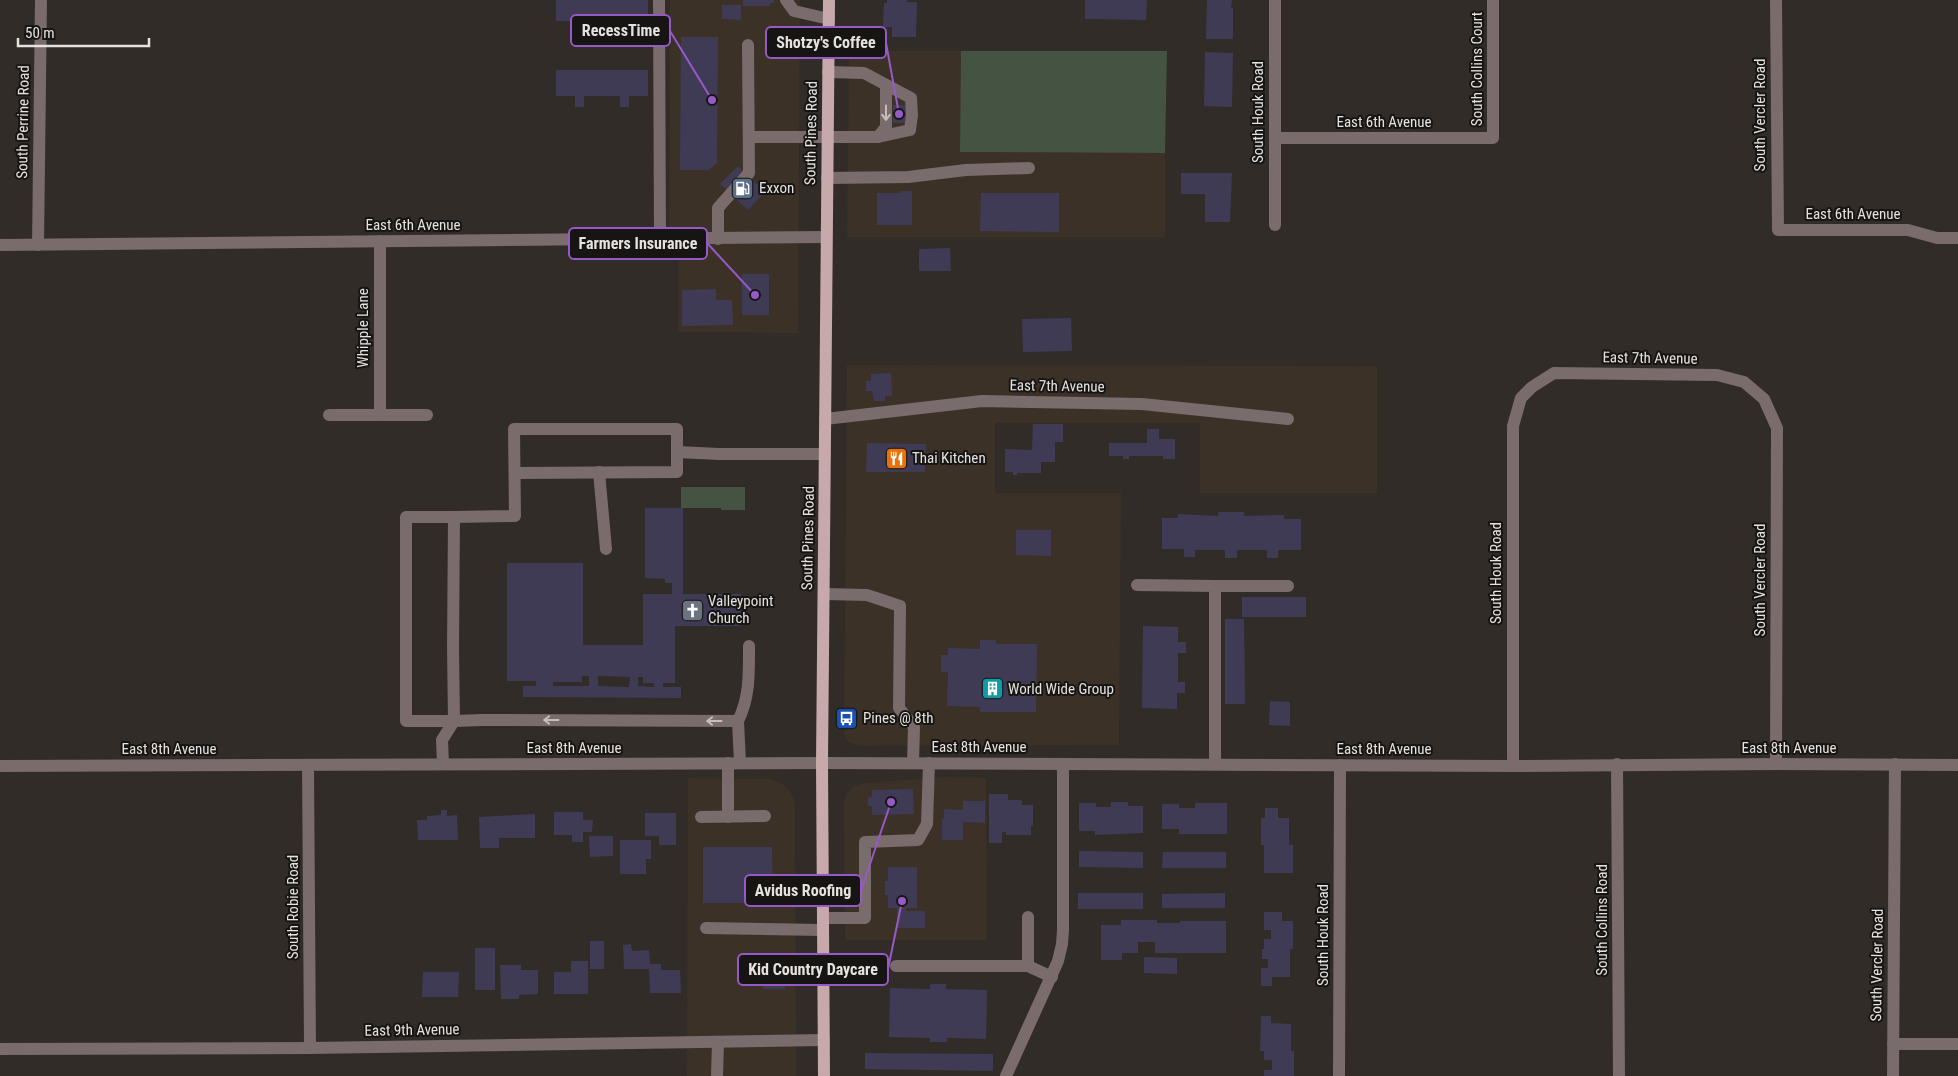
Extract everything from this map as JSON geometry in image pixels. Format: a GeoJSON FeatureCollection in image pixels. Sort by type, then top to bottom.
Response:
{"type":"FeatureCollection","features":[{"type":"Feature","properties":{"kind":"main road","name":"South Pines Road"},"geometry":{"type":"LineString","coordinates":[[824,1076],[822,763],[829,0]]}},
{"type":"Feature","properties":{"kind":"street","name":"South Perrine Road"},"geometry":{"type":"LineString","coordinates":[[38,245],[42,0]]}},
{"type":"Feature","properties":{"kind":"street"},"geometry":{"type":"LineString","coordinates":[[660,0],[660,239]]}},
{"type":"Feature","properties":{"kind":"street"},"geometry":{"type":"LineString","coordinates":[[786,0],[794,11],[829,19]]}},
{"type":"Feature","properties":{"kind":"street","name":"South Houk Road"},"geometry":{"type":"LineString","coordinates":[[1275,0],[1275,225]]}},
{"type":"Feature","properties":{"kind":"street","name":"South Collins Court"},"geometry":{"type":"LineString","coordinates":[[1493,138],[1494,0]]}},
{"type":"Feature","properties":{"kind":"street","name":"South Vercler Road"},"geometry":{"type":"LineString","coordinates":[[1776,0],[1778,230]]}},
{"type":"Feature","properties":{"kind":"street"},"geometry":{"type":"LineString","coordinates":[[718,239],[718,208],[749,173],[748,45]]}},
{"type":"Feature","properties":{"kind":"street"},"geometry":{"type":"LineString","coordinates":[[749,138],[878,137],[910,130],[912,115],[911,98],[864,73],[828,72]]}},
{"type":"Feature","properties":{"kind":"street"},"geometry":{"type":"LineString","coordinates":[[878,137],[886,127],[886,85]]}},
{"type":"Feature","properties":{"kind":"street","name":"East 6th Avenue"},"geometry":{"type":"LineString","coordinates":[[1275,138],[1493,138]]}},
{"type":"Feature","properties":{"kind":"street"},"geometry":{"type":"LineString","coordinates":[[827,178],[908,176],[966,170],[1029,168]]}},
{"type":"Feature","properties":{"kind":"street","name":"East 6th Avenue"},"geometry":{"type":"LineString","coordinates":[[1778,230],[1908,230],[1938,238],[1958,238]]}},
{"type":"Feature","properties":{"kind":"street","name":"East 6th Avenue"},"geometry":{"type":"LineString","coordinates":[[0,245],[826,237]]}},
{"type":"Feature","properties":{"kind":"street","name":"Whipple Lane"},"geometry":{"type":"LineString","coordinates":[[380,242],[380,415]]}},
{"type":"Feature","properties":{"kind":"street","name":"East 7th Avenue"},"geometry":{"type":"LineString","coordinates":[[1532,387],[1554,373],[1717,375],[1744,382],[1764,398]]}},
{"type":"Feature","properties":{"kind":"street","name":"South Houk Road"},"geometry":{"type":"LineString","coordinates":[[1513,766],[1513,426],[1521,398],[1532,387]]}},
{"type":"Feature","properties":{"kind":"street","name":"South Vercler Road"},"geometry":{"type":"LineString","coordinates":[[1764,398],[1777,428],[1776,764]]}},
{"type":"Feature","properties":{"kind":"street","name":"East 7th Avenue"},"geometry":{"type":"LineString","coordinates":[[825,419],[982,401],[1142,404],[1288,419]]}},
{"type":"Feature","properties":{"kind":"street"},"geometry":{"type":"LineString","coordinates":[[329,415],[427,415]]}},
{"type":"Feature","properties":{"kind":"street"},"geometry":{"type":"LineString","coordinates":[[515,473],[677,472],[677,428],[514,428],[515,516],[406,517],[406,721],[738,721]]}},
{"type":"Feature","properties":{"kind":"street"},"geometry":{"type":"LineString","coordinates":[[677,452],[825,454]]}},
{"type":"Feature","properties":{"kind":"street"},"geometry":{"type":"LineString","coordinates":[[599,472],[606,549]]}},
{"type":"Feature","properties":{"kind":"street"},"geometry":{"type":"LineString","coordinates":[[442,764],[442,740],[454,721],[454,517]]}},
{"type":"Feature","properties":{"kind":"street"},"geometry":{"type":"LineString","coordinates":[[1137,585],[1288,586]]}},
{"type":"Feature","properties":{"kind":"street"},"geometry":{"type":"LineString","coordinates":[[1215,586],[1215,764]]}},
{"type":"Feature","properties":{"kind":"street"},"geometry":{"type":"LineString","coordinates":[[824,594],[867,595],[900,606],[899,708],[914,727],[913,763]]}},
{"type":"Feature","properties":{"kind":"street"},"geometry":{"type":"LineString","coordinates":[[728,817],[738,721],[745,707],[748,693],[749,646]]}},
{"type":"Feature","properties":{"kind":"street","name":"East 8th Avenue"},"geometry":{"type":"LineString","coordinates":[[0,766],[734,763],[1513,766],[1617,764],[1958,765]]}},
{"type":"Feature","properties":{"kind":"street"},"geometry":{"type":"LineString","coordinates":[[706,928],[823,924],[865,918],[865,842],[918,840],[927,824],[929,763]]}},
{"type":"Feature","properties":{"kind":"street"},"geometry":{"type":"LineString","coordinates":[[1006,1076],[1061,954],[1063,764]]}},
{"type":"Feature","properties":{"kind":"street","name":"South Collins Road"},"geometry":{"type":"LineString","coordinates":[[1617,764],[1619,1076]]}},
{"type":"Feature","properties":{"kind":"street","name":"South Vercler Road"},"geometry":{"type":"LineString","coordinates":[[1893,1076],[1895,764]]}},
{"type":"Feature","properties":{"kind":"street","name":"South Robie Road"},"geometry":{"type":"LineString","coordinates":[[308,765],[310,1048]]}},
{"type":"Feature","properties":{"kind":"street","name":"South Houk Road"},"geometry":{"type":"LineString","coordinates":[[1339,1076],[1340,765]]}},
{"type":"Feature","properties":{"kind":"street"},"geometry":{"type":"LineString","coordinates":[[701,817],[765,816]]}},
{"type":"Feature","properties":{"kind":"street"},"geometry":{"type":"LineString","coordinates":[[1028,917],[1028,966]]}},
{"type":"Feature","properties":{"kind":"street"},"geometry":{"type":"LineString","coordinates":[[896,966],[1028,966],[1052,976]]}},
{"type":"Feature","properties":{"kind":"street","name":"East 9th Avenue"},"geometry":{"type":"LineString","coordinates":[[0,1049],[310,1048],[824,1040]]}},
{"type":"Feature","properties":{"kind":"street"},"geometry":{"type":"LineString","coordinates":[[717,1076],[718,1042]]}},
{"type":"Feature","properties":{"kind":"street"},"geometry":{"type":"LineString","coordinates":[[1892,1044],[1958,1044]]}},
{"type":"Feature","properties":{"kind":"shaded area"},"geometry":{"type":"Polygon","coordinates":[[[670,0],[800,0],[798,333],[678,332],[679,250],[669,250],[670,0]]]}},
{"type":"Feature","properties":{"kind":"shaded area"},"geometry":{"type":"Polygon","coordinates":[[[849,51],[961,51],[961,152],[1165,153],[1165,237],[847,237],[849,51]]]}},
{"type":"Feature","properties":{"kind":"shaded area"},"geometry":{"type":"Polygon","coordinates":[[[847,365],[1377,366],[1377,493],[1200,493],[1200,423],[995,423],[995,493],[1121,493],[1119,745],[859,746],[848,742],[844,733],[847,365]]]}},
{"type":"Feature","properties":{"kind":"shaded area"},"geometry":{"type":"Polygon","coordinates":[[[946,777],[986,778],[987,940],[845,940],[844,803],[846,795],[854,786],[864,783],[946,777]]]}},
{"type":"Feature","properties":{"kind":"shaded area"},"geometry":{"type":"Polygon","coordinates":[[[688,778],[771,779],[781,783],[789,790],[795,802],[796,1076],[687,1076],[688,778]]]}},
{"type":"Feature","properties":{"kind":"green space"},"geometry":{"type":"Polygon","coordinates":[[[961,51],[1167,51],[1165,153],[960,152],[961,51]]]}},
{"type":"Feature","properties":{"kind":"green space"},"geometry":{"type":"Polygon","coordinates":[[[681,487],[745,487],[745,510],[681,508],[681,487]]]}},
{"type":"Feature","properties":{"kind":"building"},"geometry":{"type":"Polygon","coordinates":[[[556,0],[648,0],[648,20],[556,21],[556,0]]]}},
{"type":"Feature","properties":{"kind":"building"},"geometry":{"type":"Polygon","coordinates":[[[743,0],[774,0],[774,3],[770,3],[770,6],[743,6],[743,0]]]}},
{"type":"Feature","properties":{"kind":"building"},"geometry":{"type":"Polygon","coordinates":[[[887,0],[917,2],[916,37],[892,37],[892,27],[883,27],[884,3],[887,3],[887,0]]]}},
{"type":"Feature","properties":{"kind":"building"},"geometry":{"type":"Polygon","coordinates":[[[1085,0],[1147,0],[1146,20],[1085,19],[1085,0]]]}},
{"type":"Feature","properties":{"kind":"building"},"geometry":{"type":"Polygon","coordinates":[[[1207,0],[1232,0],[1233,39],[1206,39],[1207,0]]]}},
{"type":"Feature","properties":{"kind":"building"},"geometry":{"type":"Polygon","coordinates":[[[722,5],[741,5],[741,20],[722,19],[722,5]]]}},
{"type":"Feature","properties":{"kind":"building"},"geometry":{"type":"Polygon","coordinates":[[[681,37],[718,37],[717,163],[709,170],[680,170],[681,37]]]}},
{"type":"Feature","properties":{"kind":"building"},"geometry":{"type":"Polygon","coordinates":[[[1205,52],[1233,53],[1232,107],[1204,106],[1205,52]]]}},
{"type":"Feature","properties":{"kind":"building"},"geometry":{"type":"Polygon","coordinates":[[[556,70],[648,70],[648,96],[629,96],[629,107],[620,107],[620,96],[584,96],[584,107],[575,107],[575,96],[556,96],[556,70]]]}},
{"type":"Feature","properties":{"kind":"building"},"geometry":{"type":"Polygon","coordinates":[[[893,105],[906,105],[906,123],[893,123],[893,105]]]}},
{"type":"Feature","properties":{"kind":"building","name":"Exxon"},"geometry":{"type":"Polygon","coordinates":[[[738,166],[765,192],[748,210],[720,184],[738,166]]]}},
{"type":"Feature","properties":{"kind":"building"},"geometry":{"type":"Polygon","coordinates":[[[1181,173],[1232,173],[1230,222],[1205,222],[1205,194],[1181,194],[1181,173]]]}},
{"type":"Feature","properties":{"kind":"building"},"geometry":{"type":"Polygon","coordinates":[[[901,191],[912,191],[912,225],[877,225],[877,193],[901,193],[901,191]]]}},
{"type":"Feature","properties":{"kind":"building"},"geometry":{"type":"Polygon","coordinates":[[[981,193],[1059,193],[1059,232],[980,231],[981,193]]]}},
{"type":"Feature","properties":{"kind":"building"},"geometry":{"type":"Polygon","coordinates":[[[950,248],[951,271],[919,271],[919,249],[950,248]]]}},
{"type":"Feature","properties":{"kind":"building"},"geometry":{"type":"Polygon","coordinates":[[[742,274],[769,274],[769,315],[742,315],[742,274]]]}},
{"type":"Feature","properties":{"kind":"building"},"geometry":{"type":"Polygon","coordinates":[[[716,289],[716,300],[732,300],[733,325],[682,326],[682,290],[716,289]]]}},
{"type":"Feature","properties":{"kind":"building"},"geometry":{"type":"Polygon","coordinates":[[[1071,318],[1072,351],[1023,352],[1022,319],[1071,318]]]}},
{"type":"Feature","properties":{"kind":"building"},"geometry":{"type":"Polygon","coordinates":[[[891,373],[892,396],[885,396],[885,401],[874,401],[872,391],[866,391],[866,381],[871,381],[871,374],[891,373]]]}},
{"type":"Feature","properties":{"kind":"building"},"geometry":{"type":"Polygon","coordinates":[[[1033,424],[1063,424],[1063,442],[1055,442],[1055,462],[1041,462],[1041,473],[1017,473],[1017,475],[1013,475],[1013,472],[1005,472],[1005,449],[1032,450],[1033,424]]]}},
{"type":"Feature","properties":{"kind":"building"},"geometry":{"type":"Polygon","coordinates":[[[1147,429],[1159,429],[1159,439],[1175,439],[1175,459],[1163,459],[1163,456],[1129,456],[1129,459],[1123,459],[1123,456],[1109,456],[1109,443],[1147,443],[1147,429]]]}},
{"type":"Feature","properties":{"kind":"building","name":"Thai Kitchen"},"geometry":{"type":"Polygon","coordinates":[[[867,443],[926,444],[925,472],[866,472],[867,443]]]}},
{"type":"Feature","properties":{"kind":"building","name":"Valleypoint Church"},"geometry":{"type":"Polygon","coordinates":[[[645,508],[683,508],[683,594],[741,594],[740,626],[675,626],[675,683],[663,683],[663,687],[681,687],[681,698],[523,697],[523,686],[536,686],[536,681],[507,681],[507,563],[583,563],[583,645],[643,645],[643,594],[672,594],[672,583],[665,583],[665,579],[645,578],[645,508]],[[582,676],[582,682],[553,682],[553,686],[589,686],[589,676],[582,676]],[[598,676],[598,686],[629,687],[630,677],[598,676]],[[638,677],[638,686],[654,687],[654,683],[643,683],[643,677],[638,677]]]}},
{"type":"Feature","properties":{"kind":"building"},"geometry":{"type":"Polygon","coordinates":[[[1218,512],[1244,512],[1244,516],[1284,515],[1284,519],[1301,519],[1301,550],[1278,550],[1278,558],[1267,558],[1267,550],[1237,550],[1237,558],[1225,558],[1225,550],[1195,550],[1195,557],[1184,557],[1184,549],[1162,549],[1162,518],[1178,518],[1178,514],[1218,516],[1218,512]]]}},
{"type":"Feature","properties":{"kind":"building"},"geometry":{"type":"Polygon","coordinates":[[[1016,530],[1051,530],[1051,556],[1016,555],[1016,530]]]}},
{"type":"Feature","properties":{"kind":"building"},"geometry":{"type":"Polygon","coordinates":[[[1242,597],[1306,597],[1306,617],[1242,617],[1242,597]]]}},
{"type":"Feature","properties":{"kind":"building"},"geometry":{"type":"Polygon","coordinates":[[[1225,619],[1244,619],[1245,704],[1225,704],[1225,619]]]}},
{"type":"Feature","properties":{"kind":"building"},"geometry":{"type":"Polygon","coordinates":[[[1143,626],[1178,627],[1178,642],[1186,642],[1186,653],[1178,653],[1178,682],[1185,682],[1185,693],[1177,693],[1177,709],[1142,708],[1143,626]]]}},
{"type":"Feature","properties":{"kind":"building","name":"World Wide Group"},"geometry":{"type":"Polygon","coordinates":[[[980,640],[996,640],[996,644],[1037,644],[1036,712],[980,712],[980,707],[947,706],[948,672],[941,672],[941,655],[948,655],[948,648],[980,649],[980,640]]]}},
{"type":"Feature","properties":{"kind":"building"},"geometry":{"type":"Polygon","coordinates":[[[1270,701],[1290,702],[1290,726],[1269,725],[1270,701]]]}},
{"type":"Feature","properties":{"kind":"building"},"geometry":{"type":"Polygon","coordinates":[[[913,789],[914,814],[872,815],[872,806],[868,806],[868,798],[872,797],[872,790],[913,789]]]}},
{"type":"Feature","properties":{"kind":"building"},"geometry":{"type":"Polygon","coordinates":[[[989,794],[1008,794],[1008,800],[1022,800],[1022,805],[1033,805],[1031,835],[1006,835],[1006,832],[1002,832],[1002,843],[989,843],[989,794]]]}},
{"type":"Feature","properties":{"kind":"building"},"geometry":{"type":"Polygon","coordinates":[[[963,801],[985,801],[985,823],[963,822],[963,840],[942,840],[944,809],[963,810],[963,801]]]}},
{"type":"Feature","properties":{"kind":"building"},"geometry":{"type":"Polygon","coordinates":[[[1111,802],[1128,802],[1128,806],[1143,806],[1143,833],[1095,835],[1095,831],[1079,831],[1079,803],[1096,803],[1096,807],[1111,807],[1111,802]]]}},
{"type":"Feature","properties":{"kind":"building"},"geometry":{"type":"Polygon","coordinates":[[[1195,803],[1227,803],[1227,834],[1179,834],[1179,829],[1162,829],[1162,804],[1179,804],[1179,808],[1195,808],[1195,803]]]}},
{"type":"Feature","properties":{"kind":"building"},"geometry":{"type":"Polygon","coordinates":[[[1265,808],[1278,808],[1278,818],[1289,818],[1289,845],[1293,845],[1293,873],[1264,873],[1264,845],[1261,845],[1261,818],[1265,818],[1265,808]]]}},
{"type":"Feature","properties":{"kind":"building"},"geometry":{"type":"Polygon","coordinates":[[[441,810],[447,810],[447,816],[457,815],[458,840],[418,840],[417,820],[427,820],[427,816],[441,815],[441,810]]]}},
{"type":"Feature","properties":{"kind":"building"},"geometry":{"type":"Polygon","coordinates":[[[554,812],[583,812],[583,820],[593,820],[592,832],[583,832],[583,842],[572,842],[572,835],[554,835],[554,812]]]}},
{"type":"Feature","properties":{"kind":"building"},"geometry":{"type":"Polygon","coordinates":[[[645,813],[676,813],[676,845],[659,845],[659,836],[645,836],[645,813]]]}},
{"type":"Feature","properties":{"kind":"building"},"geometry":{"type":"Polygon","coordinates":[[[535,814],[535,838],[499,838],[499,848],[480,848],[479,817],[535,814]]]}},
{"type":"Feature","properties":{"kind":"building"},"geometry":{"type":"Polygon","coordinates":[[[589,836],[613,836],[613,856],[590,857],[589,836]]]}},
{"type":"Feature","properties":{"kind":"building"},"geometry":{"type":"Polygon","coordinates":[[[620,840],[651,840],[651,859],[646,859],[646,874],[620,874],[620,840]]]}},
{"type":"Feature","properties":{"kind":"building"},"geometry":{"type":"Polygon","coordinates":[[[703,847],[772,847],[773,903],[703,903],[703,847]]]}},
{"type":"Feature","properties":{"kind":"building"},"geometry":{"type":"Polygon","coordinates":[[[1079,851],[1143,852],[1143,868],[1079,867],[1079,851]]]}},
{"type":"Feature","properties":{"kind":"building"},"geometry":{"type":"Polygon","coordinates":[[[1163,852],[1226,852],[1226,868],[1162,868],[1163,852]]]}},
{"type":"Feature","properties":{"kind":"building"},"geometry":{"type":"Polygon","coordinates":[[[888,867],[917,867],[917,908],[906,908],[906,911],[925,911],[925,928],[897,928],[897,908],[888,908],[888,895],[885,895],[888,867]]]}},
{"type":"Feature","properties":{"kind":"building"},"geometry":{"type":"Polygon","coordinates":[[[1078,893],[1143,893],[1143,909],[1078,909],[1078,893]]]}},
{"type":"Feature","properties":{"kind":"building"},"geometry":{"type":"Polygon","coordinates":[[[1225,893],[1225,908],[1162,908],[1162,894],[1225,893]]]}},
{"type":"Feature","properties":{"kind":"building"},"geometry":{"type":"Polygon","coordinates":[[[1264,912],[1282,912],[1282,921],[1293,921],[1290,977],[1272,977],[1272,986],[1261,986],[1261,968],[1268,968],[1268,959],[1262,959],[1264,939],[1271,939],[1271,930],[1264,930],[1264,912]]]}},
{"type":"Feature","properties":{"kind":"building"},"geometry":{"type":"Polygon","coordinates":[[[1121,920],[1157,920],[1157,923],[1226,921],[1226,953],[1155,953],[1155,942],[1138,942],[1138,953],[1122,953],[1122,960],[1101,960],[1101,925],[1121,925],[1121,920]]]}},
{"type":"Feature","properties":{"kind":"building"},"geometry":{"type":"Polygon","coordinates":[[[590,941],[604,941],[604,969],[590,969],[590,941]]]}},
{"type":"Feature","properties":{"kind":"building"},"geometry":{"type":"Polygon","coordinates":[[[631,944],[632,951],[649,950],[650,964],[661,964],[661,970],[680,970],[681,993],[650,993],[649,969],[624,969],[623,945],[631,944]]]}},
{"type":"Feature","properties":{"kind":"building"},"geometry":{"type":"Polygon","coordinates":[[[475,948],[495,948],[495,990],[475,990],[475,948]]]}},
{"type":"Feature","properties":{"kind":"building"},"geometry":{"type":"Polygon","coordinates":[[[1144,957],[1177,958],[1177,974],[1144,973],[1144,957]]]}},
{"type":"Feature","properties":{"kind":"building"},"geometry":{"type":"Polygon","coordinates":[[[571,961],[588,961],[588,994],[554,994],[554,972],[571,972],[571,961]]]}},
{"type":"Feature","properties":{"kind":"building"},"geometry":{"type":"Polygon","coordinates":[[[500,965],[521,965],[521,970],[538,970],[538,994],[519,995],[519,999],[501,999],[500,965]]]}},
{"type":"Feature","properties":{"kind":"building"},"geometry":{"type":"Polygon","coordinates":[[[763,969],[785,969],[785,989],[763,989],[763,969]]]}},
{"type":"Feature","properties":{"kind":"building"},"geometry":{"type":"Polygon","coordinates":[[[423,972],[459,972],[458,997],[422,997],[423,972]]]}},
{"type":"Feature","properties":{"kind":"building"},"geometry":{"type":"Polygon","coordinates":[[[930,984],[946,984],[946,989],[987,990],[986,1039],[947,1038],[947,1042],[930,1042],[930,1038],[889,1037],[890,988],[930,989],[930,984]]]}},
{"type":"Feature","properties":{"kind":"building"},"geometry":{"type":"Polygon","coordinates":[[[1261,1016],[1271,1016],[1271,1023],[1291,1024],[1291,1051],[1294,1051],[1294,1076],[1264,1076],[1264,1070],[1272,1070],[1272,1060],[1264,1060],[1264,1051],[1260,1051],[1261,1016]]]}},
{"type":"Feature","properties":{"kind":"building"},"geometry":{"type":"Polygon","coordinates":[[[865,1053],[993,1054],[993,1071],[865,1069],[865,1053]]]}},
{"type":"Feature","properties":{"kind":"place","name":"RecessTime"},"geometry":{"type":"Point","coordinates":[712,100]}},
{"type":"Feature","properties":{"kind":"place","name":"Shotzy's Coffee"},"geometry":{"type":"Point","coordinates":[899,114]}},
{"type":"Feature","properties":{"kind":"place","name":"Exxon"},"geometry":{"type":"Point","coordinates":[743,188]}},
{"type":"Feature","properties":{"kind":"place","name":"Farmers Insurance"},"geometry":{"type":"Point","coordinates":[755,295]}},
{"type":"Feature","properties":{"kind":"place","name":"Thai Kitchen"},"geometry":{"type":"Point","coordinates":[896,458]}},
{"type":"Feature","properties":{"kind":"place","name":"Valleypoint Church"},"geometry":{"type":"Point","coordinates":[692,610]}},
{"type":"Feature","properties":{"kind":"place","name":"World Wide Group"},"geometry":{"type":"Point","coordinates":[992,689]}},
{"type":"Feature","properties":{"kind":"place","name":"Pines @ 8th"},"geometry":{"type":"Point","coordinates":[847,718]}},
{"type":"Feature","properties":{"kind":"place","name":"Avidus Roofing"},"geometry":{"type":"Point","coordinates":[891,802]}},
{"type":"Feature","properties":{"kind":"place","name":"Kid Country Daycare"},"geometry":{"type":"Point","coordinates":[902,901]}}]}
